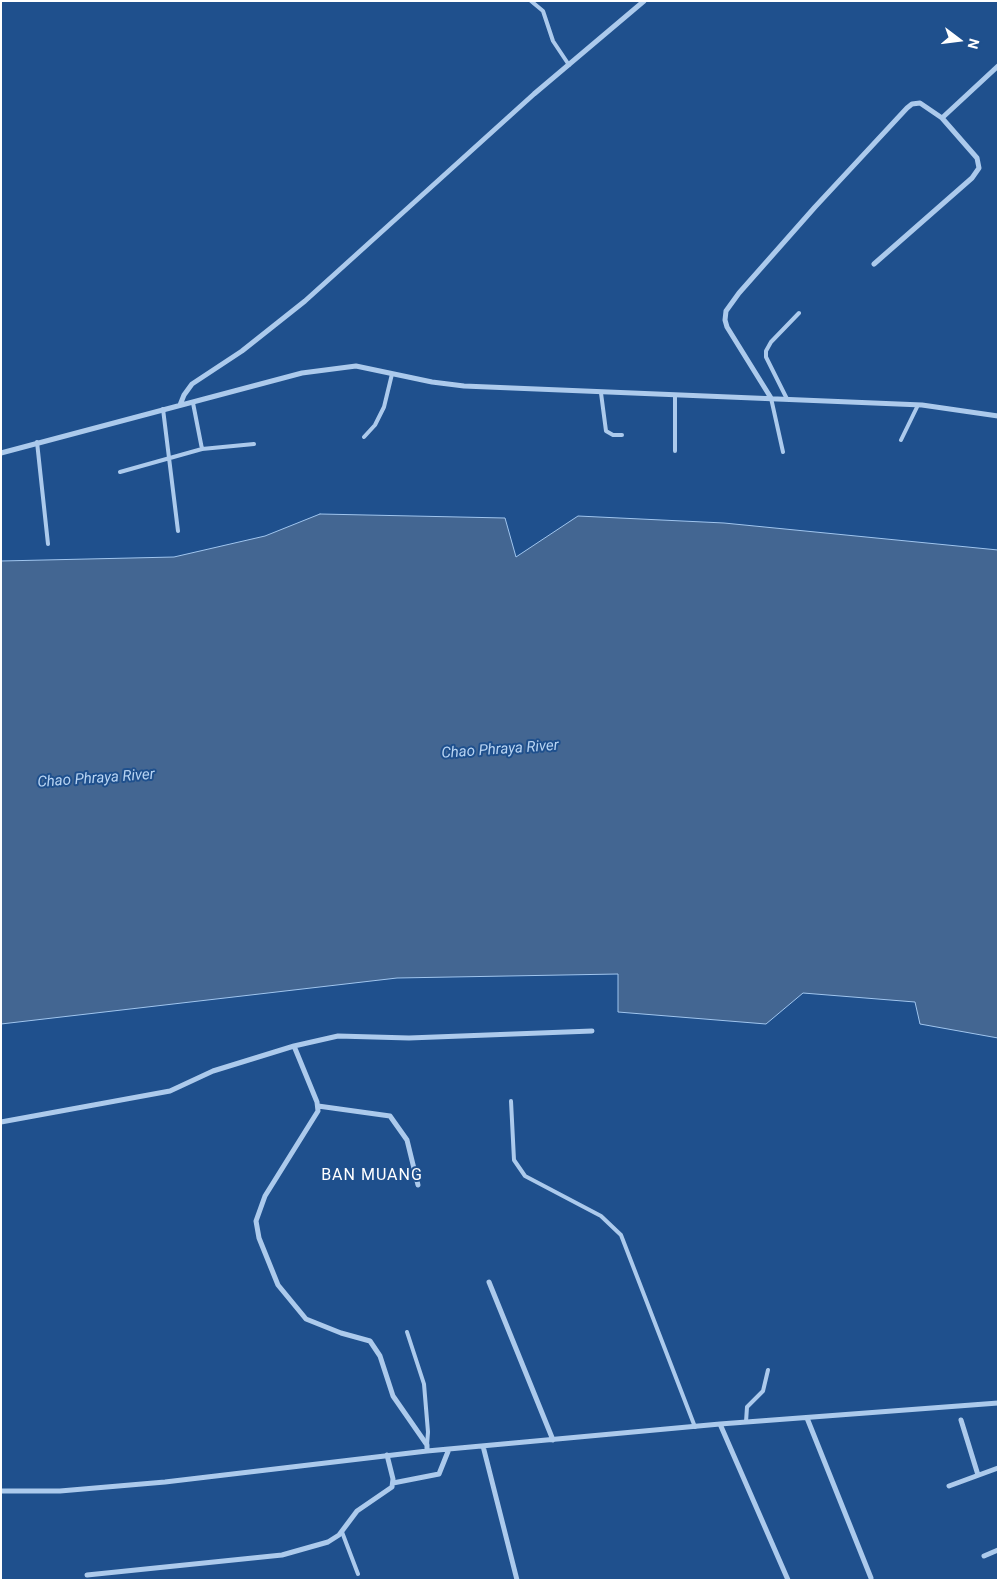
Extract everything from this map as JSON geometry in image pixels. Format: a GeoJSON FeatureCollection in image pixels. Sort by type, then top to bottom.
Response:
{"type":"FeatureCollection","features":[{"type":"Feature","properties":{"kind":"street"},"geometry":{"type":"LineString","coordinates":[[180,405],[192,384],[279,323],[534,94],[644,1]]}},
{"type":"Feature","properties":{"kind":"street"},"geometry":{"type":"LineString","coordinates":[[942,118],[998,66]]}},
{"type":"Feature","properties":{"kind":"street"},"geometry":{"type":"LineString","coordinates":[[771,398],[727,327],[725,320],[726,311],[739,293],[815,207],[907,108],[915,103],[920,104],[942,118],[977,158],[979,168],[977,173],[874,264]]}},
{"type":"Feature","properties":{"kind":"street"},"geometry":{"type":"LineString","coordinates":[[1,452],[321,370],[356,366],[464,386],[918,405],[998,416]]}},
{"type":"Feature","properties":{"kind":"street"},"geometry":{"type":"LineString","coordinates":[[1,1122],[170,1091],[214,1071],[294,1046],[338,1036],[409,1038],[592,1031]]}},
{"type":"Feature","properties":{"kind":"street"},"geometry":{"type":"LineString","coordinates":[[294,1046],[318,1106],[314,1117],[262,1201],[256,1221],[259,1238],[278,1285],[306,1319],[341,1333],[370,1341],[380,1356],[393,1396],[427,1448]]}},
{"type":"Feature","properties":{"kind":"street"},"geometry":{"type":"LineString","coordinates":[[318,1106],[390,1116],[407,1140],[418,1184]]}},
{"type":"Feature","properties":{"kind":"street"},"geometry":{"type":"LineString","coordinates":[[489,1282],[553,1440]]}},
{"type":"Feature","properties":{"kind":"street"},"geometry":{"type":"LineString","coordinates":[[1,1492],[60,1491],[165,1482],[387,1455],[427,1448],[449,1449],[720,1424],[998,1403]]}},
{"type":"Feature","properties":{"kind":"street"},"geometry":{"type":"LineString","coordinates":[[807,1418],[871,1578]]}},
{"type":"Feature","properties":{"kind":"street"},"geometry":{"type":"LineString","coordinates":[[961,1420],[978,1475]]}},
{"type":"Feature","properties":{"kind":"street"},"geometry":{"type":"LineString","coordinates":[[720,1424],[788,1580]]}},
{"type":"Feature","properties":{"kind":"street"},"geometry":{"type":"LineString","coordinates":[[483,1446],[517,1580]]}},
{"type":"Feature","properties":{"kind":"street"},"geometry":{"type":"LineString","coordinates":[[393,1483],[439,1474],[449,1449]]}},
{"type":"Feature","properties":{"kind":"street"},"geometry":{"type":"LineString","coordinates":[[88,1575],[282,1555],[328,1542],[341,1531],[357,1511],[387,1492],[393,1483],[387,1455]]}},
{"type":"Feature","properties":{"kind":"street"},"geometry":{"type":"LineString","coordinates":[[949,1486],[998,1468]]}},
{"type":"Feature","properties":{"kind":"street"},"geometry":{"type":"LineString","coordinates":[[984,1556],[998,1550]]}},
{"type":"Feature","properties":{"kind":"lane"},"geometry":{"type":"LineString","coordinates":[[531,1],[543,12],[553,41],[569,65]]}},
{"type":"Feature","properties":{"kind":"lane"},"geometry":{"type":"LineString","coordinates":[[787,399],[766,357],[766,351],[767,346],[799,313]]}},
{"type":"Feature","properties":{"kind":"lane"},"geometry":{"type":"LineString","coordinates":[[364,437],[374,425],[384,407],[392,374]]}},
{"type":"Feature","properties":{"kind":"lane"},"geometry":{"type":"LineString","coordinates":[[601,393],[606,430],[613,435],[622,435]]}},
{"type":"Feature","properties":{"kind":"lane"},"geometry":{"type":"LineString","coordinates":[[674,395],[675,451]]}},
{"type":"Feature","properties":{"kind":"lane"},"geometry":{"type":"LineString","coordinates":[[771,398],[783,452]]}},
{"type":"Feature","properties":{"kind":"lane"},"geometry":{"type":"LineString","coordinates":[[193,403],[202,449]]}},
{"type":"Feature","properties":{"kind":"lane"},"geometry":{"type":"LineString","coordinates":[[901,440],[918,405]]}},
{"type":"Feature","properties":{"kind":"lane"},"geometry":{"type":"LineString","coordinates":[[163,409],[178,530]]}},
{"type":"Feature","properties":{"kind":"lane"},"geometry":{"type":"LineString","coordinates":[[37,442],[48,544]]}},
{"type":"Feature","properties":{"kind":"lane"},"geometry":{"type":"LineString","coordinates":[[120,472],[202,449],[254,444]]}},
{"type":"Feature","properties":{"kind":"lane"},"geometry":{"type":"LineString","coordinates":[[511,1101],[514,1160],[525,1176],[601,1216],[621,1235],[695,1427]]}},
{"type":"Feature","properties":{"kind":"lane"},"geometry":{"type":"LineString","coordinates":[[407,1332],[424,1384],[428,1432],[427,1448]]}},
{"type":"Feature","properties":{"kind":"lane"},"geometry":{"type":"LineString","coordinates":[[746,1422],[746,1407],[764,1391],[768,1370]]}},
{"type":"Feature","properties":{"kind":"lane"},"geometry":{"type":"LineString","coordinates":[[341,1531],[358,1574]]}},
{"type":"Feature","properties":{"kind":"water","name":"Chao Phraya River"},"geometry":{"type":"Polygon","coordinates":[[[320,514],[505,518],[516,557],[578,516],[724,523],[998,550],[998,1038],[920,1024],[915,1002],[803,993],[766,1024],[618,1012],[618,974],[397,978],[1,1024],[1,561],[174,557],[265,536],[320,514]]]}},
{"type":"Feature","properties":{"kind":"district","name":"BAN MUANG"},"geometry":{"type":"Point","coordinates":[372,1176]}}]}
